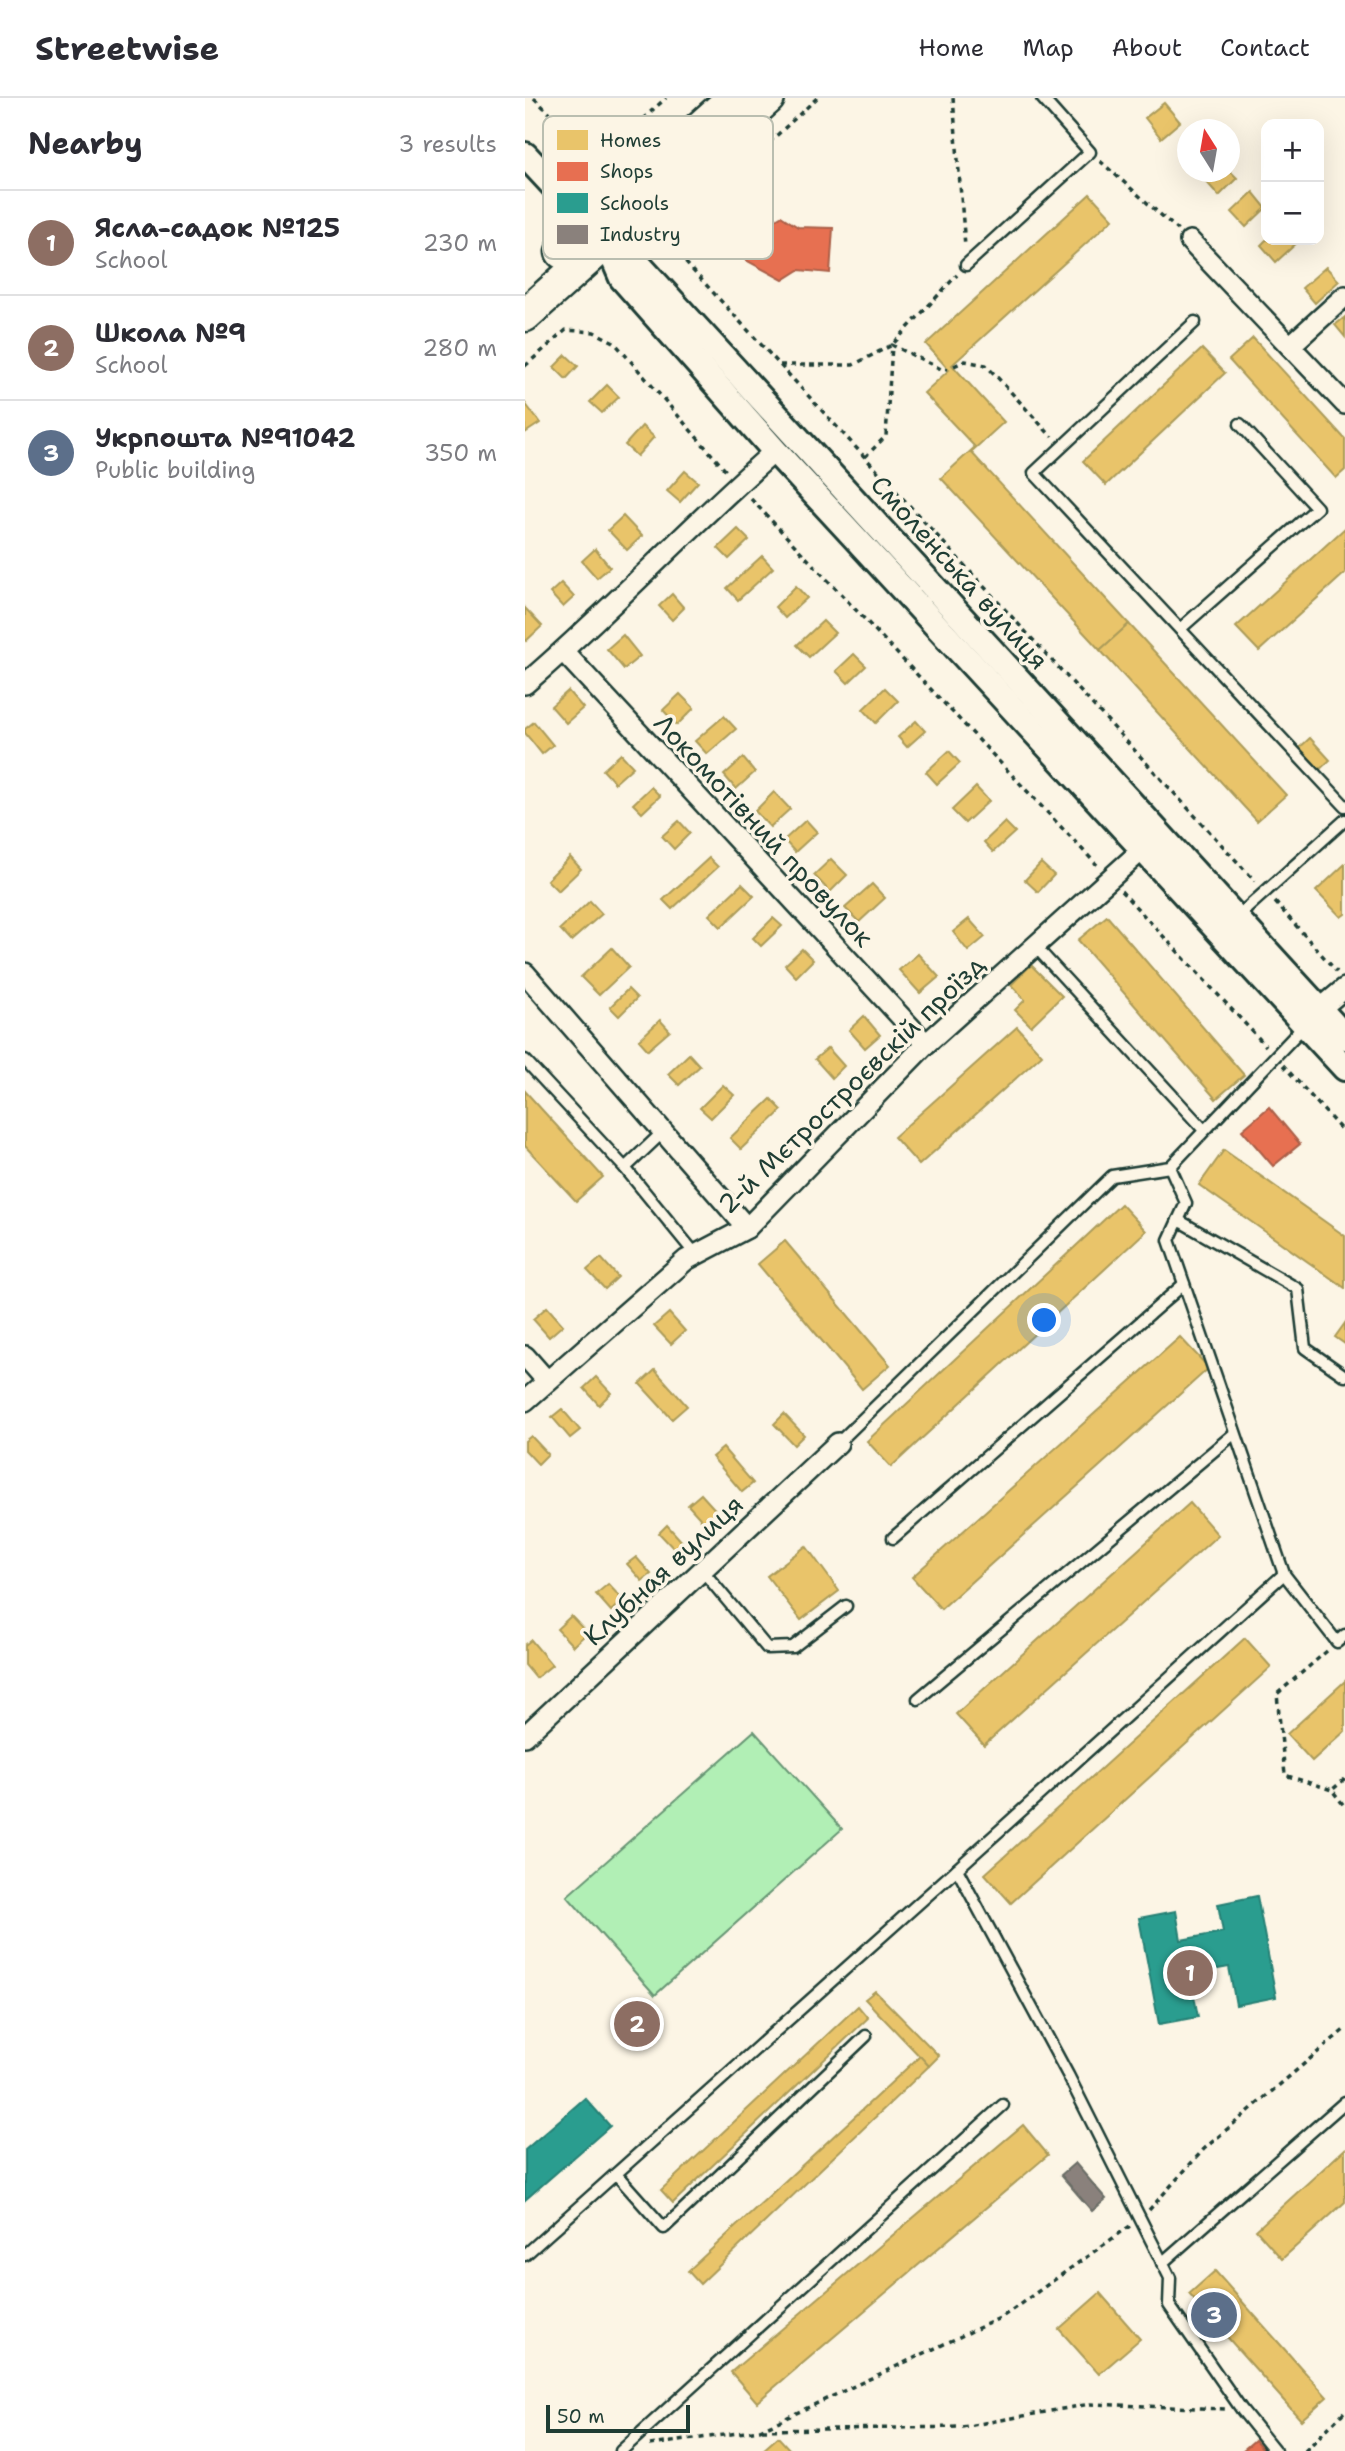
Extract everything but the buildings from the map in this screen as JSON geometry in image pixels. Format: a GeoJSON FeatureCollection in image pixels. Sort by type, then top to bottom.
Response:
{"type":"FeatureCollection","features":[{"type":"Feature","properties":{"kind":"main road"},"geometry":{"type":"LineString","coordinates":[[715,116],[733,98]]}},
{"type":"Feature","properties":{"kind":"main road"},"geometry":{"type":"LineString","coordinates":[[746,116],[768,98]]}},
{"type":"Feature","properties":{"kind":"main road"},"geometry":{"type":"LineString","coordinates":[[525,286],[563,259]]}},
{"type":"Feature","properties":{"kind":"main road"},"geometry":{"type":"LineString","coordinates":[[525,315],[576,259]]}},
{"type":"Feature","properties":{"kind":"street","name":"Смоленська вулиця"},"geometry":{"type":"LineString","coordinates":[[525,155],[543,174]]}},
{"type":"Feature","properties":{"kind":"street"},"geometry":{"type":"LineString","coordinates":[[1190,241],[1345,404]]}},
{"type":"Feature","properties":{"kind":"street","name":"Смоленська вулиця"},"geometry":{"type":"LineString","coordinates":[[612,259],[622,278],[775,451],[1143,849],[1228,926]]}},
{"type":"Feature","properties":{"kind":"street","name":"Смоленська вулиця"},"geometry":{"type":"LineString","coordinates":[[631,259],[1228,926],[1313,1017],[1345,1068]]}},
{"type":"Feature","properties":{"kind":"street"},"geometry":{"type":"LineString","coordinates":[[1290,346],[1345,296]]}},
{"type":"Feature","properties":{"kind":"street"},"geometry":{"type":"LineString","coordinates":[[525,684],[775,451]]}},
{"type":"Feature","properties":{"kind":"street","name":"Локомотівний провулок"},"geometry":{"type":"LineString","coordinates":[[563,651],[926,1044]]}},
{"type":"Feature","properties":{"kind":"street","name":"2-й Мєтростроєвскій проїзд"},"geometry":{"type":"LineString","coordinates":[[525,1401],[687,1260],[747,1228],[926,1044],[1143,849]]}},
{"type":"Feature","properties":{"kind":"street"},"geometry":{"type":"LineString","coordinates":[[525,974],[747,1228]]}},
{"type":"Feature","properties":{"kind":"street"},"geometry":{"type":"LineString","coordinates":[[1313,1017],[1344,984]]}},
{"type":"Feature","properties":{"kind":"street","name":"Смоленська вулиця"},"geometry":{"type":"LineString","coordinates":[[1313,1017],[1345,1037]]}},
{"type":"Feature","properties":{"kind":"street"},"geometry":{"type":"LineString","coordinates":[[525,1356],[547,1381]]}},
{"type":"Feature","properties":{"kind":"street","name":"Клубная вулиця"},"geometry":{"type":"LineString","coordinates":[[526,1733],[838,1443]]}},
{"type":"Feature","properties":{"kind":"lane"},"geometry":{"type":"LineString","coordinates":[[966,265],[1090,152],[1042,98]]}},
{"type":"Feature","properties":{"kind":"lane"},"geometry":{"type":"LineString","coordinates":[[1195,322],[1034,473],[1345,807]]}},
{"type":"Feature","properties":{"kind":"lane"},"geometry":{"type":"LineString","coordinates":[[1180,629],[1317,508],[1240,424]]}},
{"type":"Feature","properties":{"kind":"lane"},"geometry":{"type":"LineString","coordinates":[[1228,926],[1345,820]]}},
{"type":"Feature","properties":{"kind":"lane"},"geometry":{"type":"LineString","coordinates":[[1034,945],[1205,1130]]}},
{"type":"Feature","properties":{"kind":"lane"},"geometry":{"type":"LineString","coordinates":[[838,1443],[1112,1176],[1170,1167],[1313,1017]]}},
{"type":"Feature","properties":{"kind":"lane"},"geometry":{"type":"LineString","coordinates":[[525,1060],[625,1168],[696,1255]]}},
{"type":"Feature","properties":{"kind":"lane"},"geometry":{"type":"LineString","coordinates":[[625,1168],[663,1132]]}},
{"type":"Feature","properties":{"kind":"lane"},"geometry":{"type":"LineString","coordinates":[[1170,1167],[1186,1203],[1169,1240],[1284,1574],[1341,1639]]}},
{"type":"Feature","properties":{"kind":"lane"},"geometry":{"type":"LineString","coordinates":[[1178,1220],[1298,1289],[1305,1348],[1345,1376]]}},
{"type":"Feature","properties":{"kind":"lane"},"geometry":{"type":"LineString","coordinates":[[893,1538],[1184,1284]]}},
{"type":"Feature","properties":{"kind":"lane"},"geometry":{"type":"LineString","coordinates":[[918,1699],[1235,1433]]}},
{"type":"Feature","properties":{"kind":"lane"},"geometry":{"type":"LineString","coordinates":[[702,1570],[767,1648],[793,1647],[846,1606]]}},
{"type":"Feature","properties":{"kind":"lane"},"geometry":{"type":"LineString","coordinates":[[525,2255],[1284,1574]]}},
{"type":"Feature","properties":{"kind":"lane"},"geometry":{"type":"LineString","coordinates":[[957,1869],[1068,2075],[1170,2278],[1169,2305],[1241,2410],[1275,2451]]}},
{"type":"Feature","properties":{"kind":"lane"},"geometry":{"type":"LineString","coordinates":[[616,2174],[664,2228],[866,2036]]}},
{"type":"Feature","properties":{"kind":"lane"},"geometry":{"type":"LineString","coordinates":[[1162,2263],[1345,2102]]}},
{"type":"Feature","properties":{"kind":"lane"},"geometry":{"type":"LineString","coordinates":[[623,2450],[1003,2105]]}},
{"type":"Feature","properties":{"kind":"path"},"geometry":{"type":"LineString","coordinates":[[534,98],[552,116]]}},
{"type":"Feature","properties":{"kind":"path"},"geometry":{"type":"LineString","coordinates":[[646,116],[666,98]]}},
{"type":"Feature","properties":{"kind":"path"},"geometry":{"type":"LineString","coordinates":[[773,139],[817,98]]}},
{"type":"Feature","properties":{"kind":"path"},"geometry":{"type":"LineString","coordinates":[[781,365],[853,365],[892,345],[966,265],[953,98]]}},
{"type":"Feature","properties":{"kind":"path"},"geometry":{"type":"LineString","coordinates":[[1090,152],[1190,241]]}},
{"type":"Feature","properties":{"kind":"path"},"geometry":{"type":"LineString","coordinates":[[682,259],[1266,892],[1344,984]]}},
{"type":"Feature","properties":{"kind":"path"},"geometry":{"type":"LineString","coordinates":[[525,366],[566,330],[594,332],[614,342],[737,484],[1109,877],[1345,1134]]}},
{"type":"Feature","properties":{"kind":"path"},"geometry":{"type":"LineString","coordinates":[[892,345],[941,369],[948,369]]}},
{"type":"Feature","properties":{"kind":"path"},"geometry":{"type":"LineString","coordinates":[[865,457],[886,436],[892,345]]}},
{"type":"Feature","properties":{"kind":"path"},"geometry":{"type":"LineString","coordinates":[[954,366],[965,361],[986,365],[1061,447]]}},
{"type":"Feature","properties":{"kind":"path"},"geometry":{"type":"LineString","coordinates":[[1341,1639],[1277,1694],[1285,1775],[1332,1790],[1345,1807]]}},
{"type":"Feature","properties":{"kind":"path"},"geometry":{"type":"LineString","coordinates":[[1332,1790],[1345,1779]]}},
{"type":"Feature","properties":{"kind":"path"},"geometry":{"type":"LineString","coordinates":[[760,2430],[1002,2317],[1140,2219],[1204,2149],[1345,2029]]}},
{"type":"Feature","properties":{"kind":"path"},"geometry":{"type":"LineString","coordinates":[[623,2450],[760,2430],[962,2427],[1090,2404],[1241,2410]]}},
{"type":"Feature","properties":{"kind":"path"},"geometry":{"type":"LineString","coordinates":[[1305,2451],[1345,2411]]}},
{"type":"Feature","properties":{"kind":"green space"},"geometry":{"type":"Polygon","coordinates":[[[754,1731],[842,1829],[655,1995],[567,1896],[754,1731]]]}},
{"type":"Feature","properties":{"kind":"place","name":"Ясла-садок №125"},"geometry":{"type":"Point","coordinates":[1190,1973]}},
{"type":"Feature","properties":{"kind":"place","name":"Школа №9"},"geometry":{"type":"Point","coordinates":[637,2024]}},
{"type":"Feature","properties":{"kind":"place","name":"Укрпошта №91042"},"geometry":{"type":"Point","coordinates":[1214,2315]}}]}
